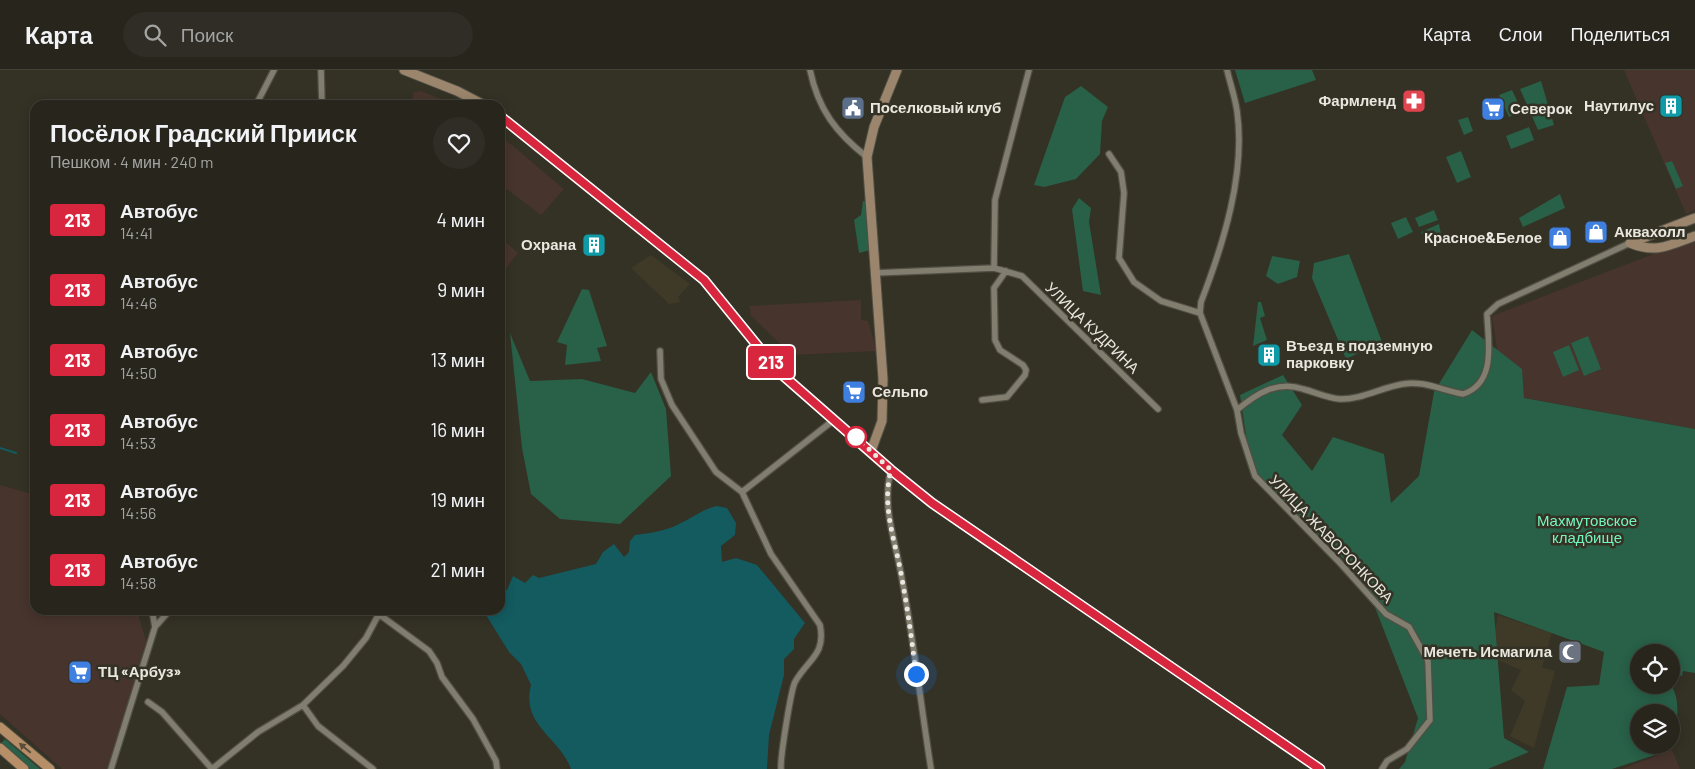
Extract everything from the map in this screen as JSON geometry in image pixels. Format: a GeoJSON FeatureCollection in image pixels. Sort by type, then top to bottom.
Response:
{"type":"FeatureCollection","features":[{"type":"Feature","properties":{"kind":"main road"},"geometry":{"type":"LineString","coordinates":[[0,727],[50,769]]}},
{"type":"Feature","properties":{"kind":"main road"},"geometry":{"type":"LineString","coordinates":[[0,748],[24,769]]}},
{"type":"Feature","properties":{"kind":"street"},"geometry":{"type":"LineString","coordinates":[[259,100],[274,70]]}},
{"type":"Feature","properties":{"kind":"street"},"geometry":{"type":"LineString","coordinates":[[320,70],[322,100]]}},
{"type":"Feature","properties":{"kind":"street"},"geometry":{"type":"LineString","coordinates":[[404,70],[474,100]]}},
{"type":"Feature","properties":{"kind":"street"},"geometry":{"type":"LineString","coordinates":[[810,70],[825,112],[835,129],[866,157]]}},
{"type":"Feature","properties":{"kind":"street"},"geometry":{"type":"LineString","coordinates":[[871,451],[884,413],[884,379],[874,273],[873,218],[866,157],[874,127],[897,70]]}},
{"type":"Feature","properties":{"kind":"street"},"geometry":{"type":"LineString","coordinates":[[994,268],[995,200],[1029,70]]}},
{"type":"Feature","properties":{"kind":"street"},"geometry":{"type":"LineString","coordinates":[[1110,154],[1121,172],[1124,192],[1119,258],[1134,282],[1161,302],[1200,313],[1201,302],[1228,224],[1236,170],[1237,112],[1227,70]]}},
{"type":"Feature","properties":{"kind":"street"},"geometry":{"type":"LineString","coordinates":[[505,120],[704,280],[778,371],[891,470],[932,503],[1320,769]]}},
{"type":"Feature","properties":{"kind":"street"},"geometry":{"type":"LineString","coordinates":[[1238,410],[1252,398],[1269,389],[1284,387],[1300,388],[1341,399],[1410,383],[1424,384],[1463,394],[1469,392],[1478,383],[1490,355],[1487,314],[1498,304],[1630,243],[1695,218]]}},
{"type":"Feature","properties":{"kind":"street"},"geometry":{"type":"LineString","coordinates":[[1656,233],[1654,243],[1657,247],[1663,248]]}},
{"type":"Feature","properties":{"kind":"street"},"geometry":{"type":"LineString","coordinates":[[1630,243],[1644,249],[1663,248],[1695,236]]}},
{"type":"Feature","properties":{"kind":"street","name":"УЛИЦА КУДРИНА"},"geometry":{"type":"LineString","coordinates":[[874,273],[994,268],[1022,276],[1158,409]]}},
{"type":"Feature","properties":{"kind":"street"},"geometry":{"type":"LineString","coordinates":[[982,400],[1004,398],[1026,375],[1023,365],[1000,350],[995,340],[994,288],[1006,271]]}},
{"type":"Feature","properties":{"kind":"street","name":"УЛИЦА ЖАВОРОНКОВА"},"geometry":{"type":"LineString","coordinates":[[1200,313],[1238,410],[1241,433],[1255,476],[1340,563],[1386,614],[1409,627],[1428,661],[1430,720],[1407,749],[1387,761],[1382,769]]}},
{"type":"Feature","properties":{"kind":"street"},"geometry":{"type":"LineString","coordinates":[[660,351],[661,379],[672,405],[716,472],[742,492],[771,554],[820,625],[822,639],[816,655],[794,683],[781,769]]}},
{"type":"Feature","properties":{"kind":"street"},"geometry":{"type":"LineString","coordinates":[[742,492],[835,419]]}},
{"type":"Feature","properties":{"kind":"street"},"geometry":{"type":"LineString","coordinates":[[891,470],[886,504],[902,579],[931,769]]}},
{"type":"Feature","properties":{"kind":"street"},"geometry":{"type":"LineString","coordinates":[[153,615],[155,627]]}},
{"type":"Feature","properties":{"kind":"street"},"geometry":{"type":"LineString","coordinates":[[110,769],[155,627],[166,615]]}},
{"type":"Feature","properties":{"kind":"street"},"geometry":{"type":"LineString","coordinates":[[148,702],[162,712],[212,769],[258,732],[303,705],[343,666],[366,638],[378,615]]}},
{"type":"Feature","properties":{"kind":"street"},"geometry":{"type":"LineString","coordinates":[[384,615],[429,651],[437,663],[442,677],[472,719],[496,761],[497,769]]}},
{"type":"Feature","properties":{"kind":"street"},"geometry":{"type":"LineString","coordinates":[[303,705],[318,726],[373,769]]}},
{"type":"Feature","properties":{"kind":"shaded area"},"geometry":{"type":"Polygon","coordinates":[[[1624,70],[1695,70],[1695,210],[1686,214],[1624,70]]]}},
{"type":"Feature","properties":{"kind":"shaded area"},"geometry":{"type":"Polygon","coordinates":[[[421,91],[444,100],[412,100],[414,92],[421,91]]]}},
{"type":"Feature","properties":{"kind":"shaded area"},"geometry":{"type":"Polygon","coordinates":[[[505,139],[564,189],[541,215],[505,188],[505,139]]]}},
{"type":"Feature","properties":{"kind":"shaded area"},"geometry":{"type":"Polygon","coordinates":[[[1695,238],[1695,429],[1504,394],[1492,316],[1695,238]]]}},
{"type":"Feature","properties":{"kind":"shaded area"},"geometry":{"type":"Polygon","coordinates":[[[505,241],[518,253],[505,270],[505,241]]]}},
{"type":"Feature","properties":{"kind":"shaded area"},"geometry":{"type":"Polygon","coordinates":[[[651,255],[690,284],[678,297],[681,302],[669,304],[631,268],[651,255]]]}},
{"type":"Feature","properties":{"kind":"shaded area"},"geometry":{"type":"Polygon","coordinates":[[[861,300],[861,320],[868,321],[877,351],[792,355],[751,316],[749,306],[861,300]]]}},
{"type":"Feature","properties":{"kind":"shaded area"},"geometry":{"type":"Polygon","coordinates":[[[0,485],[30,494],[30,615],[138,615],[146,641],[108,769],[62,769],[0,714],[0,485]]]}},
{"type":"Feature","properties":{"kind":"shaded area"},"geometry":{"type":"Polygon","coordinates":[[[1498,615],[1552,633],[1542,667],[1555,671],[1534,748],[1510,736],[1525,701],[1511,690],[1521,670],[1490,657],[1498,615]]]}},
{"type":"Feature","properties":{"kind":"shaded area"},"geometry":{"type":"Polygon","coordinates":[[[1661,754],[1674,754],[1680,769],[1622,769],[1661,754]]]}},
{"type":"Feature","properties":{"kind":"green space"},"geometry":{"type":"Polygon","coordinates":[[[1235,70],[1312,70],[1316,80],[1245,103],[1235,70]]]}},
{"type":"Feature","properties":{"kind":"green space"},"geometry":{"type":"Polygon","coordinates":[[[1541,81],[1554,125],[1538,130],[1520,89],[1541,81]]]}},
{"type":"Feature","properties":{"kind":"green space"},"geometry":{"type":"Polygon","coordinates":[[[1081,86],[1108,107],[1102,121],[1100,154],[1076,179],[1044,187],[1034,185],[1065,97],[1081,86]]]}},
{"type":"Feature","properties":{"kind":"green space"},"geometry":{"type":"Polygon","coordinates":[[[1512,90],[1522,111],[1509,117],[1499,95],[1512,90]]]}},
{"type":"Feature","properties":{"kind":"green space"},"geometry":{"type":"Polygon","coordinates":[[[1468,117],[1473,131],[1464,135],[1458,120],[1468,117]]]}},
{"type":"Feature","properties":{"kind":"green space"},"geometry":{"type":"Polygon","coordinates":[[[1529,127],[1534,140],[1511,149],[1506,136],[1529,127]]]}},
{"type":"Feature","properties":{"kind":"green space"},"geometry":{"type":"Polygon","coordinates":[[[1461,151],[1471,177],[1457,183],[1446,157],[1461,151]]]}},
{"type":"Feature","properties":{"kind":"green space"},"geometry":{"type":"Polygon","coordinates":[[[1672,161],[1683,186],[1676,189],[1665,163],[1672,161]]]}},
{"type":"Feature","properties":{"kind":"green space"},"geometry":{"type":"Polygon","coordinates":[[[1560,194],[1565,208],[1523,227],[1519,218],[1560,194]]]}},
{"type":"Feature","properties":{"kind":"green space"},"geometry":{"type":"Polygon","coordinates":[[[1079,198],[1091,208],[1089,222],[1101,295],[1083,291],[1072,209],[1079,198]]]}},
{"type":"Feature","properties":{"kind":"green space"},"geometry":{"type":"Polygon","coordinates":[[[863,201],[869,202],[871,250],[859,253],[854,220],[861,215],[863,201]]]}},
{"type":"Feature","properties":{"kind":"green space"},"geometry":{"type":"Polygon","coordinates":[[[1434,210],[1438,220],[1419,227],[1415,218],[1434,210]]]}},
{"type":"Feature","properties":{"kind":"green space"},"geometry":{"type":"Polygon","coordinates":[[[1406,217],[1413,232],[1398,239],[1391,223],[1406,217]]]}},
{"type":"Feature","properties":{"kind":"green space"},"geometry":{"type":"Polygon","coordinates":[[[1439,224],[1441,234],[1426,241],[1421,232],[1439,224]]]}},
{"type":"Feature","properties":{"kind":"green space"},"geometry":{"type":"Polygon","coordinates":[[[1349,254],[1382,342],[1346,359],[1312,278],[1314,263],[1349,254]]]}},
{"type":"Feature","properties":{"kind":"green space"},"geometry":{"type":"Polygon","coordinates":[[[1272,256],[1300,261],[1297,277],[1278,284],[1266,276],[1272,256]]]}},
{"type":"Feature","properties":{"kind":"green space"},"geometry":{"type":"Polygon","coordinates":[[[582,289],[589,290],[607,346],[597,348],[601,361],[565,365],[567,345],[557,342],[582,289]]]}},
{"type":"Feature","properties":{"kind":"green space"},"geometry":{"type":"Polygon","coordinates":[[[1258,302],[1261,302],[1265,316],[1260,318],[1267,340],[1253,346],[1258,302]]]}},
{"type":"Feature","properties":{"kind":"green space","name":"Махмутовское кладбище"},"geometry":{"type":"Polygon","coordinates":[[[1472,330],[1522,369],[1524,398],[1695,429],[1695,673],[1683,671],[1682,676],[1680,675],[1680,644],[1630,644],[1630,694],[1675,694],[1676,698],[1677,704],[1630,704],[1630,754],[1658,754],[1612,769],[1543,769],[1567,687],[1599,685],[1604,652],[1494,612],[1504,738],[1529,752],[1488,769],[1399,769],[1405,762],[1418,718],[1364,579],[1251,469],[1240,395],[1283,375],[1302,405],[1282,435],[1312,471],[1333,437],[1384,454],[1391,503],[1419,476],[1434,392],[1472,330]]]}},
{"type":"Feature","properties":{"kind":"green space"},"geometry":{"type":"Polygon","coordinates":[[[510,333],[530,381],[582,379],[635,393],[651,372],[666,409],[671,476],[620,524],[560,519],[531,494],[522,448],[510,333]]]}},
{"type":"Feature","properties":{"kind":"green space"},"geometry":{"type":"Polygon","coordinates":[[[1588,336],[1601,369],[1584,376],[1571,343],[1588,336]]]}},
{"type":"Feature","properties":{"kind":"green space"},"geometry":{"type":"Polygon","coordinates":[[[1569,345],[1579,370],[1563,377],[1553,352],[1569,345]]]}},
{"type":"Feature","properties":{"kind":"green space"},"geometry":{"type":"Polygon","coordinates":[[[5,739],[40,769],[30,769],[0,744],[5,739]]]}},
{"type":"Feature","properties":{"kind":"water"},"geometry":{"type":"Polygon","coordinates":[[[712,507],[727,508],[736,523],[735,535],[721,546],[722,562],[736,558],[757,565],[805,623],[794,639],[794,649],[784,659],[784,675],[769,735],[767,769],[571,769],[558,748],[536,721],[531,711],[529,699],[531,685],[521,664],[509,652],[486,615],[505,615],[505,591],[513,576],[525,583],[533,575],[539,578],[596,564],[603,552],[614,544],[624,557],[629,552],[630,541],[635,535],[670,528],[712,507]]]}},
{"type":"Feature","properties":{"kind":"waterway"},"geometry":{"type":"LineString","coordinates":[[0,448],[16,453]]}},
{"type":"Feature","properties":{"kind":"bus line","name":"213"},"geometry":{"type":"LineString","coordinates":[[505,120],[704,280],[778,371],[891,470],[932,503],[1320,769]]}},
{"type":"Feature","properties":{"kind":"place","name":"Фармленд"},"geometry":{"type":"Point","coordinates":[1414,101]}},
{"type":"Feature","properties":{"kind":"place","name":"Наутилус"},"geometry":{"type":"Point","coordinates":[1671,106]}},
{"type":"Feature","properties":{"kind":"place","name":"Поселковый клуб"},"geometry":{"type":"Point","coordinates":[853,108]}},
{"type":"Feature","properties":{"kind":"place","name":"Северок"},"geometry":{"type":"Point","coordinates":[1493,109]}},
{"type":"Feature","properties":{"kind":"place","name":"Аквахолл"},"geometry":{"type":"Point","coordinates":[1596,232]}},
{"type":"Feature","properties":{"kind":"place","name":"Красное&Белое"},"geometry":{"type":"Point","coordinates":[1560,238]}},
{"type":"Feature","properties":{"kind":"place","name":"Охрана"},"geometry":{"type":"Point","coordinates":[594,245]}},
{"type":"Feature","properties":{"kind":"place","name":"Въезд в подземную парковку"},"geometry":{"type":"Point","coordinates":[1269,355]}},
{"type":"Feature","properties":{"kind":"place","name":"Сельпо"},"geometry":{"type":"Point","coordinates":[854,392]}},
{"type":"Feature","properties":{"kind":"place","name":"Мечеть Исмагила"},"geometry":{"type":"Point","coordinates":[1570,652]}},
{"type":"Feature","properties":{"kind":"place","name":"ТЦ «Арбуз»"},"geometry":{"type":"Point","coordinates":[80,672]}},
{"type":"Feature","properties":{"kind":"route"},"geometry":{"type":"LineString","coordinates":[[856,437],[891,470],[886,504],[902,579],[916,674]]}}]}
